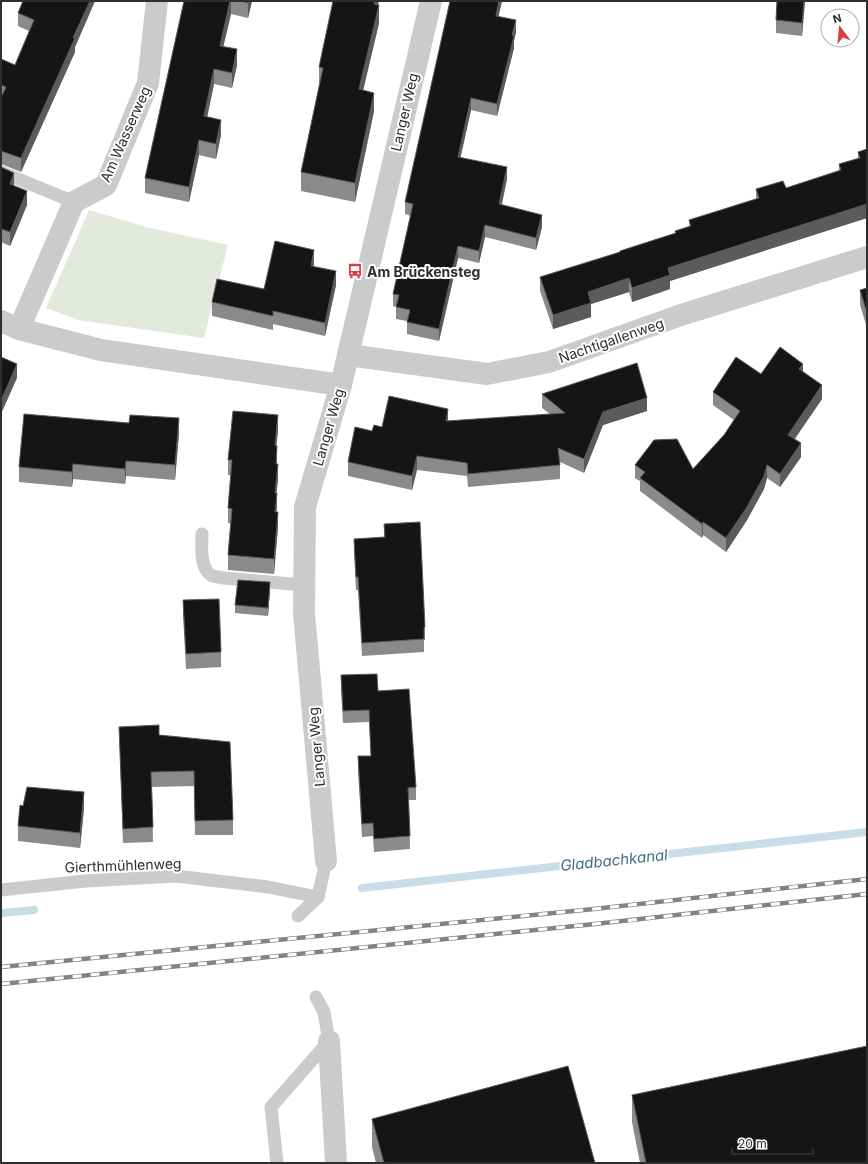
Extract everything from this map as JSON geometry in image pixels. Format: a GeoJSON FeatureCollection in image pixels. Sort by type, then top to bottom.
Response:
{"type":"FeatureCollection","features":[{"type":"Feature","properties":{"kind":"street","name":"Am Wasserweg"},"geometry":{"type":"LineString","coordinates":[[74,202],[106,185],[148,83],[157,1]]}},
{"type":"Feature","properties":{"kind":"street","name":"Langer Weg"},"geometry":{"type":"LineString","coordinates":[[326,861],[304,613],[304,507],[348,355],[366,270],[431,1]]}},
{"type":"Feature","properties":{"kind":"street"},"geometry":{"type":"LineString","coordinates":[[74,202],[10,325],[101,350],[340,385]]}},
{"type":"Feature","properties":{"kind":"street","name":"Nachtigallenweg"},"geometry":{"type":"LineString","coordinates":[[348,355],[487,374],[549,362],[681,315],[867,257]]}},
{"type":"Feature","properties":{"kind":"street"},"geometry":{"type":"LineString","coordinates":[[329,1041],[336,1163]]}},
{"type":"Feature","properties":{"kind":"lane"},"geometry":{"type":"LineString","coordinates":[[1,172],[74,202]]}},
{"type":"Feature","properties":{"kind":"lane"},"geometry":{"type":"LineString","coordinates":[[202,534],[203,559],[205,567],[210,574],[224,578],[304,585]]}},
{"type":"Feature","properties":{"kind":"lane"},"geometry":{"type":"LineString","coordinates":[[298,916],[318,897],[326,861]]}},
{"type":"Feature","properties":{"kind":"lane","name":"Gierthmühlenweg"},"geometry":{"type":"LineString","coordinates":[[1,890],[85,880],[176,876],[268,887],[318,897]]}},
{"type":"Feature","properties":{"kind":"lane"},"geometry":{"type":"LineString","coordinates":[[277,1163],[271,1106],[329,1041],[324,1012],[316,998]]}},
{"type":"Feature","properties":{"kind":"shaded area"},"geometry":{"type":"Polygon","coordinates":[[[89,210],[150,228],[228,245],[204,338],[78,320],[46,308],[89,210]]]}},
{"type":"Feature","properties":{"kind":"building"},"geometry":{"type":"Polygon","coordinates":[[[23,1],[90,1],[21,158],[1,151],[1,97],[6,87],[1,85],[1,59],[15,65],[34,20],[18,13],[23,1]]]}},
{"type":"Feature","properties":{"kind":"building"},"geometry":{"type":"Polygon","coordinates":[[[184,1],[230,1],[220,46],[237,49],[232,73],[214,69],[204,116],[221,120],[216,144],[199,140],[189,187],[145,178],[184,1]]]}},
{"type":"Feature","properties":{"kind":"building"},"geometry":{"type":"Polygon","coordinates":[[[333,1],[375,1],[374,4],[379,5],[359,89],[374,93],[355,183],[301,172],[323,68],[319,67],[333,1]]]}},
{"type":"Feature","properties":{"kind":"building"},"geometry":{"type":"Polygon","coordinates":[[[450,1],[499,1],[496,16],[516,20],[512,35],[514,36],[497,104],[471,98],[458,157],[507,167],[499,204],[542,215],[536,238],[485,225],[479,251],[458,246],[439,329],[407,322],[410,310],[396,307],[399,295],[393,294],[413,204],[405,202],[450,1]]]}},
{"type":"Feature","properties":{"kind":"building"},"geometry":{"type":"Polygon","coordinates":[[[777,1],[804,1],[802,23],[776,20],[777,1]]]}},
{"type":"Feature","properties":{"kind":"building"},"geometry":{"type":"Polygon","coordinates":[[[867,149],[867,204],[668,268],[670,275],[632,288],[629,278],[588,292],[591,303],[553,315],[540,277],[676,233],[675,231],[691,226],[689,220],[759,198],[756,189],[783,181],[786,188],[841,170],[839,164],[860,158],[858,152],[867,149]]]}},
{"type":"Feature","properties":{"kind":"building"},"geometry":{"type":"Polygon","coordinates":[[[1,167],[14,173],[10,184],[27,191],[10,232],[1,229],[1,167]]]}},
{"type":"Feature","properties":{"kind":"building"},"geometry":{"type":"Polygon","coordinates":[[[275,241],[314,250],[311,266],[336,271],[325,323],[273,311],[273,316],[212,302],[217,279],[264,289],[275,241]]]}},
{"type":"Feature","properties":{"kind":"building"},"geometry":{"type":"Polygon","coordinates":[[[867,288],[867,313],[860,290],[867,288]]]}},
{"type":"Feature","properties":{"kind":"building"},"geometry":{"type":"Polygon","coordinates":[[[780,347],[803,364],[799,369],[822,385],[788,435],[801,443],[780,474],[767,465],[764,476],[747,507],[726,538],[703,522],[702,524],[640,478],[645,472],[635,465],[654,440],[677,439],[693,469],[724,435],[740,411],[713,392],[736,357],[761,374],[780,347]]]}},
{"type":"Feature","properties":{"kind":"building"},"geometry":{"type":"Polygon","coordinates":[[[1,357],[17,364],[1,401],[1,357]]]}},
{"type":"Feature","properties":{"kind":"building"},"geometry":{"type":"Polygon","coordinates":[[[637,363],[647,398],[603,412],[584,459],[558,448],[560,465],[468,474],[467,463],[417,456],[412,476],[348,462],[355,427],[372,431],[374,425],[382,427],[389,396],[448,409],[446,421],[565,413],[542,394],[637,363]]]}},
{"type":"Feature","properties":{"kind":"building"},"geometry":{"type":"Polygon","coordinates":[[[233,411],[278,415],[275,445],[277,446],[276,464],[278,464],[275,512],[278,512],[274,559],[228,555],[232,509],[228,508],[232,460],[228,460],[233,411]]]}},
{"type":"Feature","properties":{"kind":"building"},"geometry":{"type":"Polygon","coordinates":[[[24,414],[129,423],[130,415],[179,418],[175,465],[126,461],[125,469],[73,464],[72,472],[19,467],[24,414]]]}},
{"type":"Feature","properties":{"kind":"building"},"geometry":{"type":"Polygon","coordinates":[[[420,522],[425,627],[424,639],[362,643],[354,539],[385,537],[384,524],[420,522]]]}},
{"type":"Feature","properties":{"kind":"building"},"geometry":{"type":"Polygon","coordinates":[[[238,580],[270,582],[268,608],[235,605],[238,580]]]}},
{"type":"Feature","properties":{"kind":"building"},"geometry":{"type":"Polygon","coordinates":[[[219,599],[221,652],[186,654],[183,600],[219,599]]]}},
{"type":"Feature","properties":{"kind":"building"},"geometry":{"type":"Polygon","coordinates":[[[377,674],[378,691],[409,689],[416,787],[408,788],[410,836],[374,839],[373,823],[362,824],[358,756],[371,756],[369,710],[343,711],[341,675],[377,674]]]}},
{"type":"Feature","properties":{"kind":"building"},"geometry":{"type":"Polygon","coordinates":[[[159,725],[159,735],[230,742],[233,820],[195,821],[194,771],[151,772],[153,827],[123,829],[119,727],[159,725]]]}},
{"type":"Feature","properties":{"kind":"building"},"geometry":{"type":"Polygon","coordinates":[[[27,787],[84,792],[80,833],[18,826],[20,805],[23,806],[27,787]]]}},
{"type":"Feature","properties":{"kind":"building"},"geometry":{"type":"Polygon","coordinates":[[[867,1046],[867,1163],[646,1163],[632,1095],[867,1046]]]}},
{"type":"Feature","properties":{"kind":"building"},"geometry":{"type":"Polygon","coordinates":[[[568,1066],[595,1163],[384,1163],[372,1119],[568,1066]]]}},
{"type":"Feature","properties":{"kind":"waterway","name":"Gladbachkanal"},"geometry":{"type":"LineString","coordinates":[[362,888],[867,832]]}},
{"type":"Feature","properties":{"kind":"waterway","name":"Gladbachkanal"},"geometry":{"type":"LineString","coordinates":[[1,913],[34,910]]}},
{"type":"Feature","properties":{"kind":"railway"},"geometry":{"type":"LineString","coordinates":[[1,967],[594,909],[867,879]]}},
{"type":"Feature","properties":{"kind":"railway"},"geometry":{"type":"LineString","coordinates":[[1,984],[595,924],[867,894]]}},
{"type":"Feature","properties":{"kind":"place","name":"Am Brückensteg"},"geometry":{"type":"Point","coordinates":[355,271]}}]}
